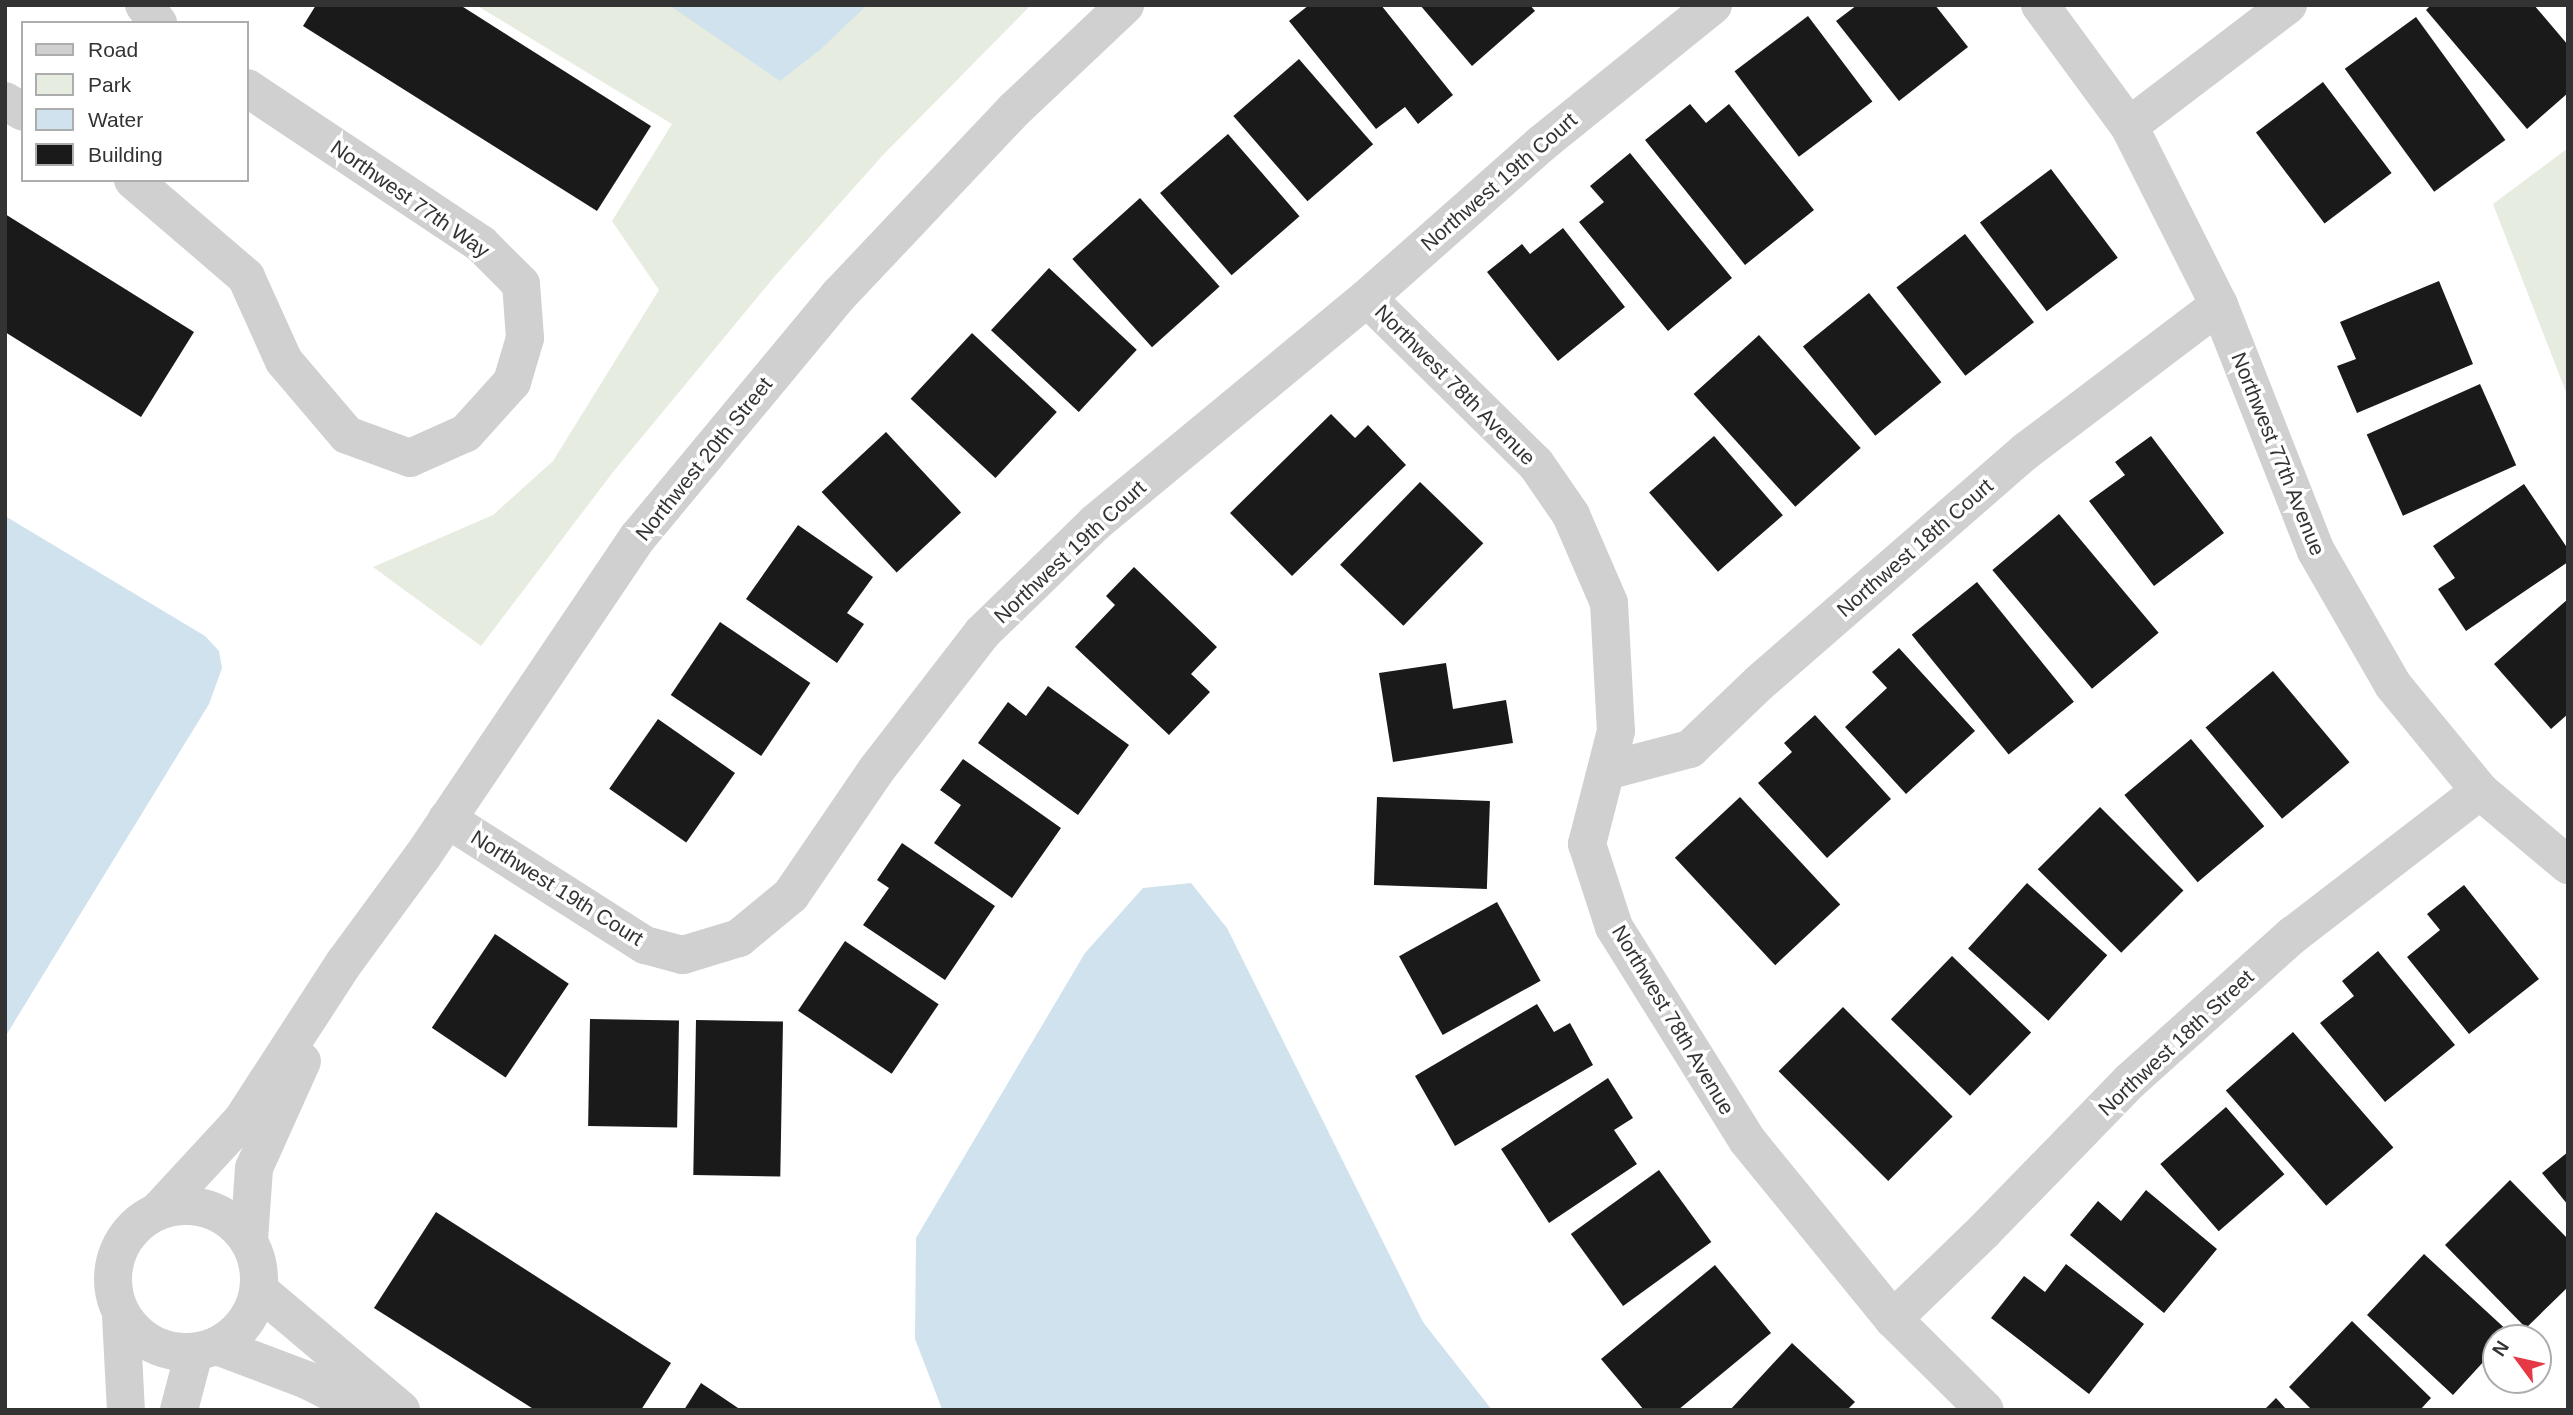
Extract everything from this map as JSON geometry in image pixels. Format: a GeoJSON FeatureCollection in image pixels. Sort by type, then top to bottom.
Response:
{"type":"FeatureCollection","features":[{"type":"Feature","properties":{"kind":"street"},"geometry":{"type":"LineString","coordinates":[[144,5],[156,21]]}},
{"type":"Feature","properties":{"kind":"street","name":"Northwest 20th Street"},"geometry":{"type":"LineString","coordinates":[[159,1210],[242,1120],[344,962],[447,819],[638,537],[822,316],[1014,110],[1125,5]]}},
{"type":"Feature","properties":{"kind":"street","name":"Northwest 19th Court"},"geometry":{"type":"LineString","coordinates":[[447,819],[645,945],[683,955],[739,938],[791,895],[877,769],[982,633],[1095,523],[1367,298],[1541,144],[1713,5]]}},
{"type":"Feature","properties":{"kind":"street","name":"Northwest 77th Avenue"},"geometry":{"type":"LineString","coordinates":[[2040,5],[2129,126],[2219,305],[2316,551],[2393,685],[2480,791],[2568,865]]}},
{"type":"Feature","properties":{"kind":"street"},"geometry":{"type":"LineString","coordinates":[[2129,126],[2288,5]]}},
{"type":"Feature","properties":{"kind":"street","name":"Northwest 77th Way"},"geometry":{"type":"LineString","coordinates":[[136,182],[246,277],[284,360],[347,435],[410,458],[466,433],[512,382],[526,338],[521,284],[481,244],[248,89]]}},
{"type":"Feature","properties":{"kind":"street"},"geometry":{"type":"LineString","coordinates":[[5,101],[21,111]]}},
{"type":"Feature","properties":{"kind":"street","name":"Northwest 78th Avenue"},"geometry":{"type":"LineString","coordinates":[[1367,298],[1536,464],[1571,515],[1609,603],[1616,731],[1587,844],[1614,927],[1747,1140],[1893,1319],[1985,1410]]}},
{"type":"Feature","properties":{"kind":"street","name":"Northwest 18th Court"},"geometry":{"type":"LineString","coordinates":[[1606,771],[1690,749],[1759,683],[2026,451],[2219,305]]}},
{"type":"Feature","properties":{"kind":"street","name":"Northwest 18th Street"},"geometry":{"type":"LineString","coordinates":[[1893,1319],[1984,1231],[2130,1081],[2293,935],[2480,791]]}},
{"type":"Feature","properties":{"kind":"street","name":"Northwest 20th Street"},"geometry":{"type":"LineString","coordinates":[[249,1241],[254,1168],[344,962]]}},
{"type":"Feature","properties":{"kind":"street"},"geometry":{"type":"LineString","coordinates":[[126,1410],[121,1316],[112,1289],[113,1266],[121,1244],[137,1224],[159,1210],[184,1205],[210,1209],[232,1222],[249,1241],[258,1265],[259,1290],[244,1324],[236,1333],[205,1350],[179,1410]]}},
{"type":"Feature","properties":{"kind":"street"},"geometry":{"type":"LineString","coordinates":[[259,1290],[401,1410]]}},
{"type":"Feature","properties":{"kind":"street"},"geometry":{"type":"LineString","coordinates":[[121,1316],[132,1331],[150,1344],[172,1352],[205,1350],[307,1380],[366,1410]]}},
{"type":"Feature","properties":{"kind":"green space"},"geometry":{"type":"Polygon","coordinates":[[[476,5],[1031,5],[883,155],[775,276],[613,472],[481,646],[373,567],[493,515],[553,461],[659,290],[612,221],[672,124],[476,5]]]}},
{"type":"Feature","properties":{"kind":"green space"},"geometry":{"type":"Polygon","coordinates":[[[2568,148],[2568,397],[2493,204],[2568,148]]]}},
{"type":"Feature","properties":{"kind":"water"},"geometry":{"type":"Polygon","coordinates":[[[669,5],[867,5],[821,49],[780,81],[669,5]]]}},
{"type":"Feature","properties":{"kind":"water"},"geometry":{"type":"Polygon","coordinates":[[[5,516],[205,636],[219,651],[222,668],[209,704],[5,1037],[5,516]]]}},
{"type":"Feature","properties":{"kind":"water"},"geometry":{"type":"Polygon","coordinates":[[[1191,883],[1227,928],[1423,1322],[1492,1410],[942,1409],[915,1339],[916,1238],[1085,953],[1143,888],[1191,883]]]}},
{"type":"Feature","properties":{"kind":"building"},"geometry":{"type":"Polygon","coordinates":[[[316,5],[460,5],[651,126],[597,211],[303,26],[316,5]]]}},
{"type":"Feature","properties":{"kind":"building"},"geometry":{"type":"Polygon","coordinates":[[[1309,5],[1381,5],[1453,95],[1418,124],[1405,107],[1376,129],[1289,21],[1309,5]]]}},
{"type":"Feature","properties":{"kind":"building"},"geometry":{"type":"Polygon","coordinates":[[[1420,5],[1530,5],[1535,11],[1472,66],[1420,5]]]}},
{"type":"Feature","properties":{"kind":"building"},"geometry":{"type":"Polygon","coordinates":[[[1857,5],[1935,5],[1968,47],[1899,101],[1836,21],[1857,5]]]}},
{"type":"Feature","properties":{"kind":"building"},"geometry":{"type":"Polygon","coordinates":[[[2431,5],[2534,5],[2568,45],[2568,93],[2527,129],[2426,10],[2431,5]]]}},
{"type":"Feature","properties":{"kind":"building"},"geometry":{"type":"Polygon","coordinates":[[[1808,16],[1872,101],[1799,157],[1735,71],[1808,16]]]}},
{"type":"Feature","properties":{"kind":"building"},"geometry":{"type":"Polygon","coordinates":[[[2416,17],[2505,140],[2434,192],[2345,69],[2416,17]]]}},
{"type":"Feature","properties":{"kind":"building"},"geometry":{"type":"Polygon","coordinates":[[[1299,59],[1373,144],[1307,201],[1233,116],[1299,59]]]}},
{"type":"Feature","properties":{"kind":"building"},"geometry":{"type":"Polygon","coordinates":[[[2323,82],[2392,173],[2325,224],[2256,133],[2323,82]]]}},
{"type":"Feature","properties":{"kind":"building"},"geometry":{"type":"Polygon","coordinates":[[[1690,104],[1706,123],[1729,104],[1814,210],[1745,265],[1645,140],[1690,104]]]}},
{"type":"Feature","properties":{"kind":"building"},"geometry":{"type":"Polygon","coordinates":[[[1228,134],[1300,216],[1232,275],[1160,193],[1228,134]]]}},
{"type":"Feature","properties":{"kind":"building"},"geometry":{"type":"Polygon","coordinates":[[[1630,153],[1732,278],[1668,331],[1579,222],[1604,202],[1590,186],[1630,153]]]}},
{"type":"Feature","properties":{"kind":"building"},"geometry":{"type":"Polygon","coordinates":[[[2051,169],[2118,258],[2047,311],[1980,223],[2051,169]]]}},
{"type":"Feature","properties":{"kind":"building"},"geometry":{"type":"Polygon","coordinates":[[[1140,198],[1220,286],[1152,347],[1072,259],[1140,198]]]}},
{"type":"Feature","properties":{"kind":"building"},"geometry":{"type":"Polygon","coordinates":[[[5,214],[194,332],[141,417],[5,332],[5,214]]]}},
{"type":"Feature","properties":{"kind":"building"},"geometry":{"type":"Polygon","coordinates":[[[1563,228],[1625,307],[1558,361],[1487,272],[1522,244],[1530,254],[1563,228]]]}},
{"type":"Feature","properties":{"kind":"building"},"geometry":{"type":"Polygon","coordinates":[[[1965,234],[2034,322],[1965,376],[1896,288],[1965,234]]]}},
{"type":"Feature","properties":{"kind":"building"},"geometry":{"type":"Polygon","coordinates":[[[1049,268],[1137,350],[1079,412],[991,330],[1049,268]]]}},
{"type":"Feature","properties":{"kind":"building"},"geometry":{"type":"Polygon","coordinates":[[[2439,281],[2473,364],[2357,413],[2337,366],[2356,359],[2340,322],[2439,281]]]}},
{"type":"Feature","properties":{"kind":"building"},"geometry":{"type":"Polygon","coordinates":[[[1869,293],[1941,382],[1875,436],[1803,346],[1869,293]]]}},
{"type":"Feature","properties":{"kind":"building"},"geometry":{"type":"Polygon","coordinates":[[[972,333],[1057,412],[995,478],[911,399],[972,333]]]}},
{"type":"Feature","properties":{"kind":"building"},"geometry":{"type":"Polygon","coordinates":[[[1759,335],[1861,448],[1795,507],[1694,394],[1759,335]]]}},
{"type":"Feature","properties":{"kind":"building"},"geometry":{"type":"Polygon","coordinates":[[[2480,384],[2516,465],[2403,516],[2367,434],[2480,384]]]}},
{"type":"Feature","properties":{"kind":"building"},"geometry":{"type":"Polygon","coordinates":[[[1331,414],[1355,438],[1368,425],[1406,465],[1292,576],[1230,513],[1331,414]]]}},
{"type":"Feature","properties":{"kind":"building"},"geometry":{"type":"Polygon","coordinates":[[[886,432],[961,512],[897,572],[822,492],[886,432]]]}},
{"type":"Feature","properties":{"kind":"building"},"geometry":{"type":"Polygon","coordinates":[[[1714,436],[1783,515],[1718,572],[1649,492],[1714,436]]]}},
{"type":"Feature","properties":{"kind":"building"},"geometry":{"type":"Polygon","coordinates":[[[2151,436],[2224,533],[2154,586],[2089,501],[2125,475],[2115,462],[2151,436]]]}},
{"type":"Feature","properties":{"kind":"building"},"geometry":{"type":"Polygon","coordinates":[[[1420,482],[1483,543],[1403,626],[1340,565],[1420,482]]]}},
{"type":"Feature","properties":{"kind":"building"},"geometry":{"type":"Polygon","coordinates":[[[2524,484],[2568,549],[2568,562],[2466,631],[2438,589],[2455,578],[2433,546],[2524,484]]]}},
{"type":"Feature","properties":{"kind":"building"},"geometry":{"type":"Polygon","coordinates":[[[2059,514],[2159,633],[2092,689],[1992,570],[2059,514]]]}},
{"type":"Feature","properties":{"kind":"building"},"geometry":{"type":"Polygon","coordinates":[[[798,525],[873,577],[847,613],[864,624],[837,663],[746,599],[798,525]]]}},
{"type":"Feature","properties":{"kind":"building"},"geometry":{"type":"Polygon","coordinates":[[[1134,567],[1217,647],[1191,674],[1210,692],[1169,735],[1075,647],[1115,605],[1106,596],[1134,567]]]}},
{"type":"Feature","properties":{"kind":"building"},"geometry":{"type":"Polygon","coordinates":[[[1977,582],[2074,702],[2009,755],[1912,635],[1977,582]]]}},
{"type":"Feature","properties":{"kind":"building"},"geometry":{"type":"Polygon","coordinates":[[[2568,599],[2568,714],[2551,729],[2494,664],[2568,599]]]}},
{"type":"Feature","properties":{"kind":"building"},"geometry":{"type":"Polygon","coordinates":[[[720,622],[810,683],[761,756],[671,695],[720,622]]]}},
{"type":"Feature","properties":{"kind":"building"},"geometry":{"type":"Polygon","coordinates":[[[1899,648],[1975,731],[1906,794],[1845,727],[1887,688],[1872,672],[1899,648]]]}},
{"type":"Feature","properties":{"kind":"building"},"geometry":{"type":"Polygon","coordinates":[[[1446,663],[1453,709],[1506,700],[1513,743],[1393,762],[1379,673],[1446,663]]]}},
{"type":"Feature","properties":{"kind":"building"},"geometry":{"type":"Polygon","coordinates":[[[2273,671],[2349,762],[2282,819],[2206,728],[2273,671]]]}},
{"type":"Feature","properties":{"kind":"building"},"geometry":{"type":"Polygon","coordinates":[[[1048,686],[1129,745],[1078,815],[978,743],[1008,702],[1026,716],[1048,686]]]}},
{"type":"Feature","properties":{"kind":"building"},"geometry":{"type":"Polygon","coordinates":[[[1815,715],[1891,799],[1827,858],[1758,783],[1792,752],[1784,743],[1815,715]]]}},
{"type":"Feature","properties":{"kind":"building"},"geometry":{"type":"Polygon","coordinates":[[[658,719],[735,773],[686,843],[609,789],[658,719]]]}},
{"type":"Feature","properties":{"kind":"building"},"geometry":{"type":"Polygon","coordinates":[[[2191,739],[2264,826],[2198,882],[2124,795],[2191,739]]]}},
{"type":"Feature","properties":{"kind":"building"},"geometry":{"type":"Polygon","coordinates":[[[963,759],[1061,828],[1012,898],[934,843],[961,805],[940,790],[963,759]]]}},
{"type":"Feature","properties":{"kind":"building"},"geometry":{"type":"Polygon","coordinates":[[[1377,797],[1490,801],[1487,889],[1374,885],[1377,797]]]}},
{"type":"Feature","properties":{"kind":"building"},"geometry":{"type":"Polygon","coordinates":[[[1740,797],[1840,905],[1775,965],[1675,858],[1740,797]]]}},
{"type":"Feature","properties":{"kind":"building"},"geometry":{"type":"Polygon","coordinates":[[[2100,807],[2183,890],[2121,953],[2038,869],[2100,807]]]}},
{"type":"Feature","properties":{"kind":"building"},"geometry":{"type":"Polygon","coordinates":[[[902,843],[995,906],[945,980],[863,925],[889,888],[877,880],[902,843]]]}},
{"type":"Feature","properties":{"kind":"building"},"geometry":{"type":"Polygon","coordinates":[[[2027,883],[2107,955],[2048,1021],[1968,948],[2027,883]]]}},
{"type":"Feature","properties":{"kind":"building"},"geometry":{"type":"Polygon","coordinates":[[[2464,885],[2539,979],[2469,1034],[2407,957],[2440,930],[2427,914],[2464,885]]]}},
{"type":"Feature","properties":{"kind":"building"},"geometry":{"type":"Polygon","coordinates":[[[1497,902],[1541,981],[1443,1035],[1399,956],[1497,902]]]}},
{"type":"Feature","properties":{"kind":"building"},"geometry":{"type":"Polygon","coordinates":[[[495,934],[569,984],[506,1077],[432,1028],[495,934]]]}},
{"type":"Feature","properties":{"kind":"building"},"geometry":{"type":"Polygon","coordinates":[[[845,941],[939,1004],[892,1074],[798,1011],[845,941]]]}},
{"type":"Feature","properties":{"kind":"building"},"geometry":{"type":"Polygon","coordinates":[[[2378,951],[2455,1045],[2385,1102],[2320,1023],[2354,996],[2342,981],[2378,951]]]}},
{"type":"Feature","properties":{"kind":"building"},"geometry":{"type":"Polygon","coordinates":[[[1952,956],[2031,1032],[1970,1096],[1891,1019],[1952,956]]]}},
{"type":"Feature","properties":{"kind":"building"},"geometry":{"type":"Polygon","coordinates":[[[1537,1004],[1554,1032],[1570,1023],[1593,1065],[1455,1146],[1415,1076],[1537,1004]]]}},
{"type":"Feature","properties":{"kind":"building"},"geometry":{"type":"Polygon","coordinates":[[[1843,1007],[1953,1117],[1888,1181],[1779,1071],[1843,1007]]]}},
{"type":"Feature","properties":{"kind":"building"},"geometry":{"type":"Polygon","coordinates":[[[590,1019],[679,1021],[677,1128],[588,1126],[590,1019]]]}},
{"type":"Feature","properties":{"kind":"building"},"geometry":{"type":"Polygon","coordinates":[[[696,1020],[783,1022],[780,1176],[693,1175],[696,1020]]]}},
{"type":"Feature","properties":{"kind":"building"},"geometry":{"type":"Polygon","coordinates":[[[2293,1032],[2393,1147],[2326,1206],[2226,1090],[2293,1032]]]}},
{"type":"Feature","properties":{"kind":"building"},"geometry":{"type":"Polygon","coordinates":[[[1608,1078],[1633,1118],[1614,1130],[1637,1164],[1549,1223],[1501,1149],[1608,1078]]]}},
{"type":"Feature","properties":{"kind":"building"},"geometry":{"type":"Polygon","coordinates":[[[2226,1107],[2284,1174],[2219,1231],[2160,1164],[2226,1107]]]}},
{"type":"Feature","properties":{"kind":"building"},"geometry":{"type":"Polygon","coordinates":[[[2568,1152],[2568,1205],[2542,1173],[2568,1152]]]}},
{"type":"Feature","properties":{"kind":"building"},"geometry":{"type":"Polygon","coordinates":[[[1659,1170],[1711,1242],[1623,1306],[1571,1234],[1659,1170]]]}},
{"type":"Feature","properties":{"kind":"building"},"geometry":{"type":"Polygon","coordinates":[[[2510,1180],[2568,1239],[2568,1287],[2530,1324],[2522,1324],[2445,1245],[2510,1180]]]}},
{"type":"Feature","properties":{"kind":"building"},"geometry":{"type":"Polygon","coordinates":[[[2146,1190],[2217,1249],[2164,1313],[2070,1235],[2098,1201],[2121,1221],[2146,1190]]]}},
{"type":"Feature","properties":{"kind":"building"},"geometry":{"type":"Polygon","coordinates":[[[436,1212],[671,1363],[641,1410],[535,1410],[374,1308],[436,1212]]]}},
{"type":"Feature","properties":{"kind":"building"},"geometry":{"type":"Polygon","coordinates":[[[2424,1254],[2500,1324],[2482,1324],[2482,1363],[2453,1395],[2367,1315],[2424,1254]]]}},
{"type":"Feature","properties":{"kind":"building"},"geometry":{"type":"Polygon","coordinates":[[[2066,1264],[2144,1324],[2089,1394],[1991,1318],[2024,1276],[2045,1292],[2066,1264]]]}},
{"type":"Feature","properties":{"kind":"building"},"geometry":{"type":"Polygon","coordinates":[[[1715,1265],[1771,1333],[1678,1410],[1644,1410],[1601,1359],[1715,1265]]]}},
{"type":"Feature","properties":{"kind":"building"},"geometry":{"type":"Polygon","coordinates":[[[2352,1321],[2431,1398],[2420,1410],[2312,1410],[2289,1387],[2352,1321]]]}},
{"type":"Feature","properties":{"kind":"building"},"geometry":{"type":"Polygon","coordinates":[[[1792,1343],[1855,1402],[1847,1410],[1730,1410],[1792,1343]]]}},
{"type":"Feature","properties":{"kind":"building"},"geometry":{"type":"Polygon","coordinates":[[[701,1383],[741,1410],[684,1410],[701,1383]]]}},
{"type":"Feature","properties":{"kind":"building"},"geometry":{"type":"Polygon","coordinates":[[[2276,1398],[2287,1410],[2264,1410],[2276,1398]]]}}]}
